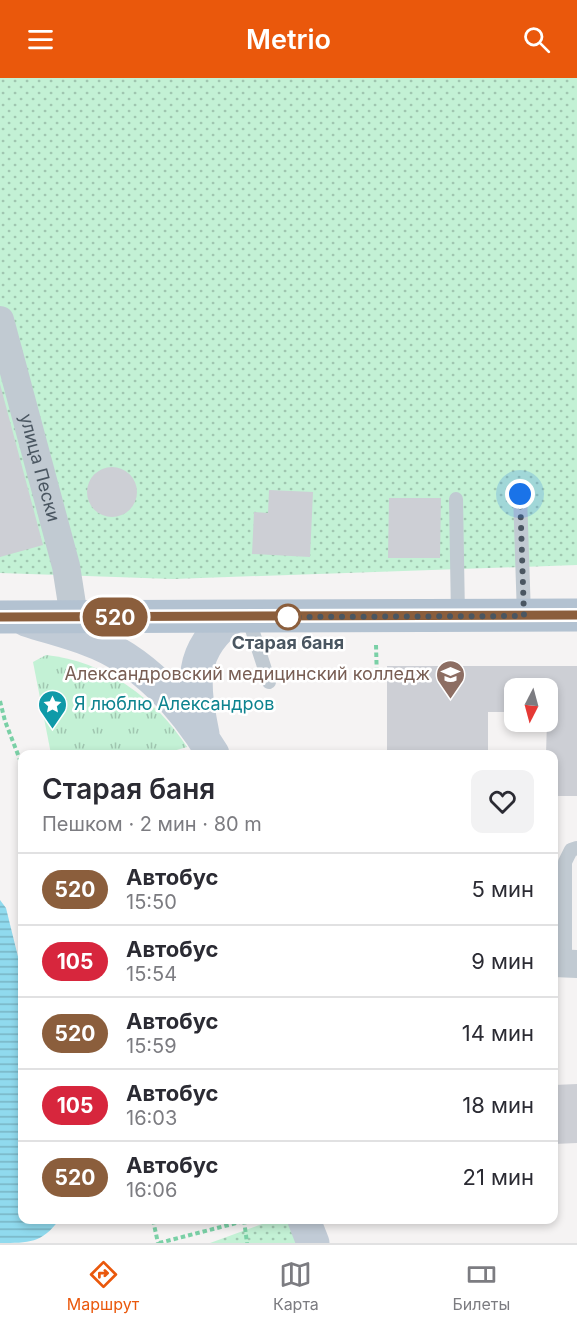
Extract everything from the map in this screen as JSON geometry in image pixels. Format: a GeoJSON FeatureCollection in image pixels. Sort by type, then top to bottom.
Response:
{"type":"FeatureCollection","features":[{"type":"Feature","properties":{"kind":"main road"},"geometry":{"type":"LineString","coordinates":[[9,617],[577,615]]}},
{"type":"Feature","properties":{"kind":"main road"},"geometry":{"type":"LineString","coordinates":[[9,617],[90,640],[137,665],[172,699],[208,746]]}},
{"type":"Feature","properties":{"kind":"main road"},"geometry":{"type":"LineString","coordinates":[[208,746],[194,692],[196,662],[219,628],[241,617]]}},
{"type":"Feature","properties":{"kind":"main road"},"geometry":{"type":"LineString","coordinates":[[306,1224],[313,1243]]}},
{"type":"Feature","properties":{"kind":"street","name":"улица Пески"},"geometry":{"type":"LineString","coordinates":[[0,320],[66,566],[74,617]]}},
{"type":"Feature","properties":{"kind":"lane"},"geometry":{"type":"LineString","coordinates":[[520,494],[524,616]]}},
{"type":"Feature","properties":{"kind":"lane"},"geometry":{"type":"LineString","coordinates":[[456,499],[458,616]]}},
{"type":"Feature","properties":{"kind":"lane"},"geometry":{"type":"LineString","coordinates":[[241,617],[268,682]]}},
{"type":"Feature","properties":{"kind":"lane"},"geometry":{"type":"LineString","coordinates":[[565,964],[565,862],[571,850],[577,848]]}},
{"type":"Feature","properties":{"kind":"path"},"geometry":{"type":"LineString","coordinates":[[376,641],[377,681]]}},
{"type":"Feature","properties":{"kind":"path"},"geometry":{"type":"LineString","coordinates":[[0,701],[4,721],[18,755]]}},
{"type":"Feature","properties":{"kind":"path"},"geometry":{"type":"LineString","coordinates":[[154,1224],[159,1243],[231,1224]]}},
{"type":"Feature","properties":{"kind":"path"},"geometry":{"type":"LineString","coordinates":[[246,1224],[247,1243]]}},
{"type":"Feature","properties":{"kind":"green space"},"geometry":{"type":"Polygon","coordinates":[[[0,78],[577,78],[577,565],[173,579],[0,573],[0,78]]]}},
{"type":"Feature","properties":{"kind":"green space"},"geometry":{"type":"Polygon","coordinates":[[[46,655],[88,665],[108,674],[144,698],[160,713],[187,747],[177,750],[50,750],[33,662],[46,655]]]}},
{"type":"Feature","properties":{"kind":"green space"},"geometry":{"type":"Polygon","coordinates":[[[262,1224],[289,1224],[296,1243],[210,1243],[262,1224]]]}},
{"type":"Feature","properties":{"kind":"water"},"geometry":{"type":"Polygon","coordinates":[[[0,900],[6,908],[18,957],[18,1224],[56,1224],[47,1233],[34,1240],[0,1243],[0,900]]]}},
{"type":"Feature","properties":{"kind":"building"},"geometry":{"type":"Polygon","coordinates":[[[0,384],[43,545],[0,557],[0,384]]]}},
{"type":"Feature","properties":{"kind":"building"},"geometry":{"type":"Polygon","coordinates":[[[112,467],[121,469],[132,478],[137,492],[135,501],[126,512],[112,517],[103,515],[92,506],[87,492],[89,483],[98,472],[112,467]]]}},
{"type":"Feature","properties":{"kind":"building"},"geometry":{"type":"Polygon","coordinates":[[[269,490],[313,492],[310,557],[252,554],[254,512],[268,513],[269,490]]]}},
{"type":"Feature","properties":{"kind":"building"},"geometry":{"type":"Polygon","coordinates":[[[389,498],[441,498],[440,558],[388,558],[389,498]]]}},
{"type":"Feature","properties":{"kind":"building","name":"Александровский медицинский колледж"},"geometry":{"type":"Polygon","coordinates":[[[387,666],[577,666],[577,796],[558,796],[558,750],[546,750],[547,732],[558,732],[558,678],[504,678],[504,712],[488,712],[488,750],[387,750],[387,666]]]}},
{"type":"Feature","properties":{"kind":"building"},"geometry":{"type":"Polygon","coordinates":[[[577,1084],[577,1143],[558,1144],[558,1085],[577,1084]]]}},
{"type":"Feature","properties":{"kind":"bus line","name":"520"},"geometry":{"type":"LineString","coordinates":[[0,617],[577,615]]}},
{"type":"Feature","properties":{"kind":"place","name":"Старая баня"},"geometry":{"type":"Point","coordinates":[288,617]}},
{"type":"Feature","properties":{"kind":"place","name":"Александровский медицинский колледж"},"geometry":{"type":"Point","coordinates":[451,700]}},
{"type":"Feature","properties":{"kind":"place","name":"Я люблю Александров"},"geometry":{"type":"Point","coordinates":[53,730]}},
{"type":"Feature","properties":{"kind":"route"},"geometry":{"type":"LineString","coordinates":[[288,617],[524,616],[520,494]]}}]}
